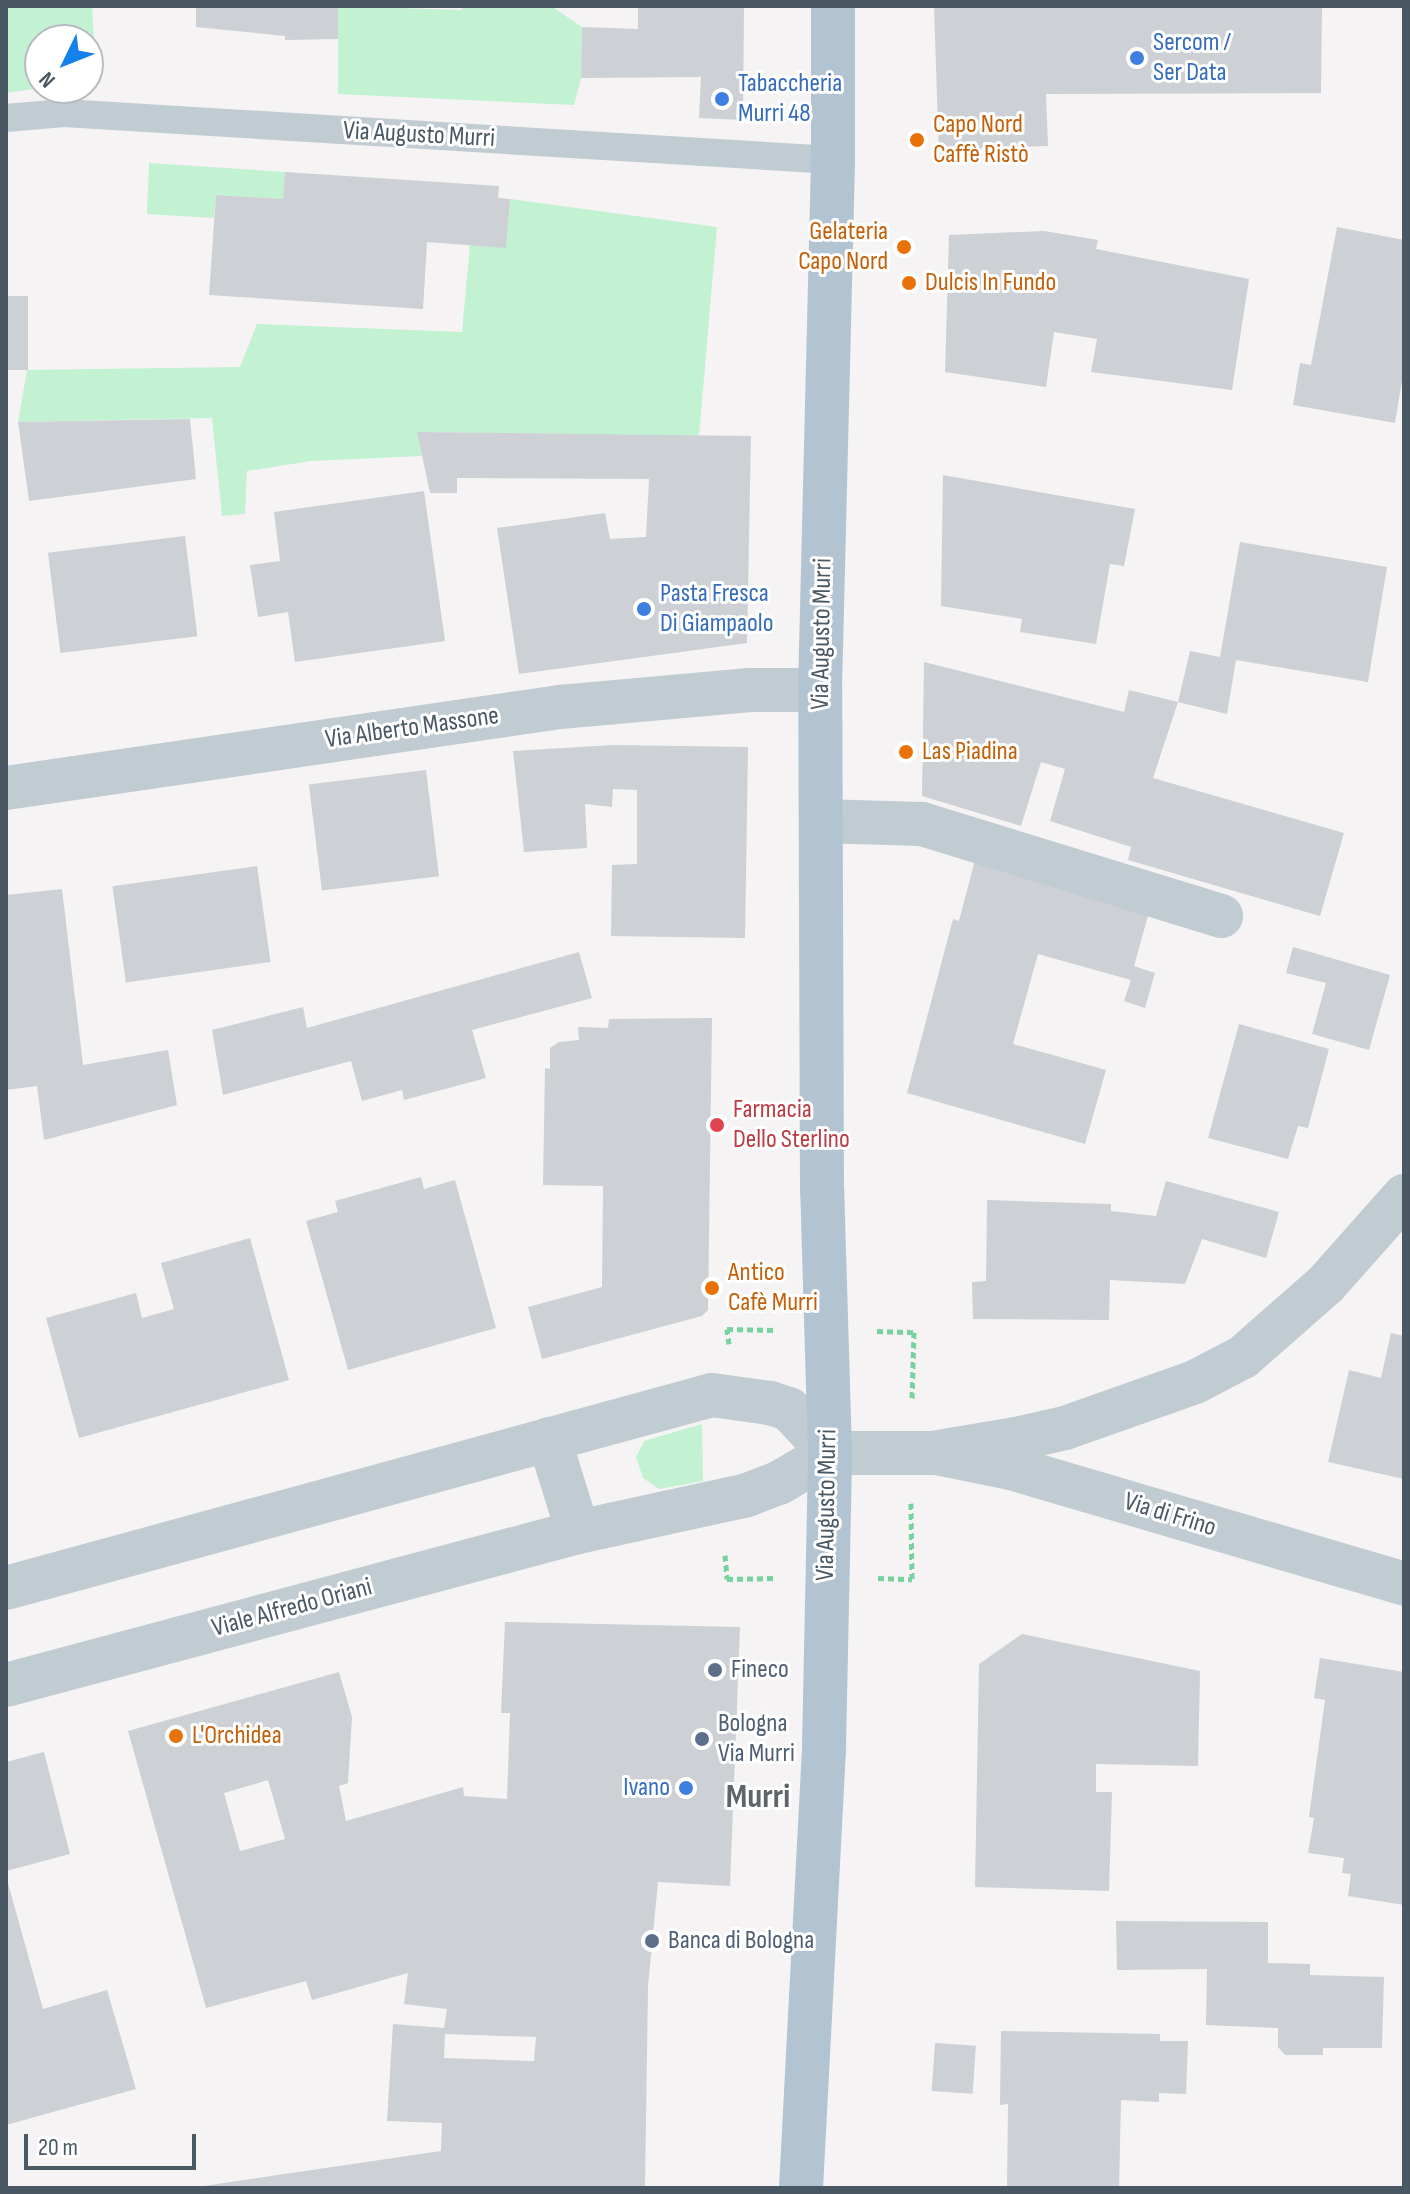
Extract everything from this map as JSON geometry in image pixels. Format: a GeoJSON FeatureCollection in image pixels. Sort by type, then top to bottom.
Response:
{"type":"FeatureCollection","features":[{"type":"Feature","properties":{"kind":"main road","name":"Via Augusto Murri"},"geometry":{"type":"LineString","coordinates":[[801,2188],[824,1747],[825,1576],[830,1453],[822,1189],[820,690],[833,160],[833,6]]}},
{"type":"Feature","properties":{"kind":"street","name":"Via Alberto Massone"},"geometry":{"type":"LineString","coordinates":[[6,788],[560,707],[750,690],[820,690]]}},
{"type":"Feature","properties":{"kind":"street"},"geometry":{"type":"LineString","coordinates":[[821,821],[922,824],[1221,916]]}},
{"type":"Feature","properties":{"kind":"street"},"geometry":{"type":"LineString","coordinates":[[6,1588],[712,1395],[770,1403],[789,1409],[830,1453],[922,1453],[1065,1428],[1195,1382],[1243,1357],[1326,1284],[1404,1196]]}},
{"type":"Feature","properties":{"kind":"street"},"geometry":{"type":"LineString","coordinates":[[549,1439],[578,1532]]}},
{"type":"Feature","properties":{"kind":"street","name":"Viale Alfredo Oriani"},"geometry":{"type":"LineString","coordinates":[[6,1685],[578,1532],[747,1495],[779,1483],[830,1453]]}},
{"type":"Feature","properties":{"kind":"street","name":"Via di Frino"},"geometry":{"type":"LineString","coordinates":[[922,1453],[1011,1468],[1404,1584]]}},
{"type":"Feature","properties":{"kind":"lane","name":"Via Augusto Murri"},"geometry":{"type":"LineString","coordinates":[[6,118],[64,113],[833,160]]}},
{"type":"Feature","properties":{"kind":"path"},"geometry":{"type":"LineString","coordinates":[[725,1553],[727,1579],[825,1576],[912,1579],[922,1453]]}},
{"type":"Feature","properties":{"kind":"green space"},"geometry":{"type":"Polygon","coordinates":[[[6,6],[92,6],[93,24],[24,24],[24,90],[6,93],[6,6]]]}},
{"type":"Feature","properties":{"kind":"green space"},"geometry":{"type":"Polygon","coordinates":[[[338,6],[461,10],[464,6],[551,6],[582,27],[581,78],[574,105],[338,94],[338,6]]]}},
{"type":"Feature","properties":{"kind":"green space"},"geometry":{"type":"Polygon","coordinates":[[[149,163],[285,172],[283,199],[216,195],[214,218],[147,214],[149,163]]]}},
{"type":"Feature","properties":{"kind":"green space"},"geometry":{"type":"Polygon","coordinates":[[[510,199],[717,227],[699,436],[418,432],[422,456],[311,461],[247,471],[245,514],[222,516],[212,418],[18,422],[27,370],[240,367],[257,324],[462,332],[470,245],[506,247],[510,199]]]}},
{"type":"Feature","properties":{"kind":"green space"},"geometry":{"type":"Polygon","coordinates":[[[702,1424],[703,1481],[659,1489],[643,1478],[636,1457],[644,1441],[702,1424]]]}},
{"type":"Feature","properties":{"kind":"building"},"geometry":{"type":"Polygon","coordinates":[[[196,6],[338,6],[338,39],[285,40],[285,36],[196,27],[196,6]]]}},
{"type":"Feature","properties":{"kind":"building"},"geometry":{"type":"Polygon","coordinates":[[[638,6],[744,6],[743,120],[699,118],[701,77],[581,78],[582,27],[638,29],[638,6]]]}},
{"type":"Feature","properties":{"kind":"building"},"geometry":{"type":"Polygon","coordinates":[[[934,6],[1322,6],[1321,93],[1046,94],[1048,146],[954,149],[955,157],[939,157],[934,6]]]}},
{"type":"Feature","properties":{"kind":"building"},"geometry":{"type":"Polygon","coordinates":[[[285,172],[499,186],[498,198],[510,199],[506,248],[427,242],[423,309],[209,295],[216,195],[283,199],[285,172]]]}},
{"type":"Feature","properties":{"kind":"building"},"geometry":{"type":"Polygon","coordinates":[[[1337,227],[1404,240],[1404,369],[1395,423],[1293,405],[1300,363],[1311,365],[1337,227]]]}},
{"type":"Feature","properties":{"kind":"building"},"geometry":{"type":"Polygon","coordinates":[[[1044,231],[1098,240],[1096,249],[1249,279],[1232,390],[1091,372],[1097,339],[1054,332],[1046,387],[945,372],[949,235],[1044,231]]]}},
{"type":"Feature","properties":{"kind":"building"},"geometry":{"type":"Polygon","coordinates":[[[6,296],[28,296],[28,370],[6,370],[6,296]]]}},
{"type":"Feature","properties":{"kind":"building"},"geometry":{"type":"Polygon","coordinates":[[[190,419],[196,479],[29,501],[18,422],[190,419]]]}},
{"type":"Feature","properties":{"kind":"building"},"geometry":{"type":"Polygon","coordinates":[[[417,432],[751,436],[747,643],[519,674],[497,528],[605,513],[610,539],[646,537],[649,479],[457,478],[457,493],[430,493],[417,432]]]}},
{"type":"Feature","properties":{"kind":"building"},"geometry":{"type":"Polygon","coordinates":[[[943,475],[1135,509],[1124,566],[1110,564],[1096,644],[1020,632],[1022,619],[941,606],[943,475]]]}},
{"type":"Feature","properties":{"kind":"building"},"geometry":{"type":"Polygon","coordinates":[[[424,491],[445,641],[295,662],[288,612],[258,617],[250,565],[280,561],[274,512],[424,491]]]}},
{"type":"Feature","properties":{"kind":"building"},"geometry":{"type":"Polygon","coordinates":[[[185,536],[197,636],[60,653],[48,553],[185,536]]]}},
{"type":"Feature","properties":{"kind":"building"},"geometry":{"type":"Polygon","coordinates":[[[1240,542],[1387,567],[1368,682],[1236,660],[1227,714],[1178,702],[1190,651],[1220,657],[1240,542]]]}},
{"type":"Feature","properties":{"kind":"building"},"geometry":{"type":"Polygon","coordinates":[[[924,662],[1124,712],[1129,690],[1178,702],[1153,778],[1344,833],[1320,916],[1128,860],[1131,847],[1050,821],[1065,769],[1041,762],[1021,826],[922,796],[924,662]]]}},
{"type":"Feature","properties":{"kind":"building"},"geometry":{"type":"Polygon","coordinates":[[[613,745],[748,747],[745,938],[611,936],[612,865],[637,864],[637,790],[613,789],[612,807],[585,804],[587,848],[524,852],[513,751],[613,745]]]}},
{"type":"Feature","properties":{"kind":"building"},"geometry":{"type":"Polygon","coordinates":[[[426,770],[439,876],[322,891],[309,784],[426,770]]]}},
{"type":"Feature","properties":{"kind":"building"},"geometry":{"type":"Polygon","coordinates":[[[976,856],[1151,905],[1134,966],[1155,973],[1145,1008],[1124,1001],[1131,980],[1038,954],[1013,1044],[1106,1070],[1085,1144],[907,1093],[953,919],[959,921],[976,856]]]}},
{"type":"Feature","properties":{"kind":"building"},"geometry":{"type":"Polygon","coordinates":[[[257,866],[270,962],[126,982],[112,886],[257,866]]]}},
{"type":"Feature","properties":{"kind":"building"},"geometry":{"type":"Polygon","coordinates":[[[62,889],[83,1065],[168,1050],[177,1105],[44,1140],[37,1086],[6,1090],[6,895],[62,889]]]}},
{"type":"Feature","properties":{"kind":"building"},"geometry":{"type":"Polygon","coordinates":[[[1293,947],[1390,975],[1369,1050],[1312,1034],[1326,983],[1286,973],[1293,947]]]}},
{"type":"Feature","properties":{"kind":"building"},"geometry":{"type":"Polygon","coordinates":[[[579,952],[592,998],[472,1030],[486,1078],[404,1100],[402,1090],[362,1101],[351,1061],[223,1095],[212,1030],[303,1007],[307,1028],[579,952]]]}},
{"type":"Feature","properties":{"kind":"building"},"geometry":{"type":"Polygon","coordinates":[[[712,1018],[708,1310],[702,1316],[542,1359],[528,1307],[602,1287],[603,1186],[543,1185],[545,1068],[550,1069],[550,1048],[559,1042],[579,1040],[578,1027],[608,1028],[609,1019],[712,1018]]]}},
{"type":"Feature","properties":{"kind":"building"},"geometry":{"type":"Polygon","coordinates":[[[1239,1024],[1329,1049],[1308,1128],[1298,1126],[1288,1159],[1208,1138],[1239,1024]]]}},
{"type":"Feature","properties":{"kind":"building"},"geometry":{"type":"Polygon","coordinates":[[[421,1177],[424,1189],[455,1180],[496,1328],[348,1370],[306,1221],[338,1212],[335,1201],[421,1177]]]}},
{"type":"Feature","properties":{"kind":"building"},"geometry":{"type":"Polygon","coordinates":[[[1166,1181],[1279,1212],[1266,1258],[1202,1239],[1185,1284],[1110,1280],[1109,1320],[973,1319],[972,1282],[986,1281],[987,1200],[1111,1204],[1111,1211],[1156,1216],[1166,1181]]]}},
{"type":"Feature","properties":{"kind":"building"},"geometry":{"type":"Polygon","coordinates":[[[250,1238],[289,1380],[79,1438],[46,1318],[136,1293],[142,1318],[174,1309],[161,1263],[250,1238]]]}},
{"type":"Feature","properties":{"kind":"building"},"geometry":{"type":"Polygon","coordinates":[[[1391,1333],[1404,1336],[1404,1479],[1328,1462],[1349,1370],[1381,1378],[1391,1333]]]}},
{"type":"Feature","properties":{"kind":"building"},"geometry":{"type":"Polygon","coordinates":[[[505,1622],[740,1627],[730,1886],[658,1882],[648,1986],[645,2188],[190,2188],[441,2151],[442,2123],[387,2121],[393,2024],[444,2028],[447,2009],[404,2004],[408,1973],[312,2000],[306,1981],[206,2008],[128,1731],[339,1672],[352,1717],[348,1783],[339,1786],[346,1821],[463,1787],[464,1796],[507,1799],[510,1713],[501,1713],[505,1622]],[[268,1780],[224,1793],[240,1851],[285,1839],[268,1780]],[[445,2034],[444,2058],[534,2061],[536,2037],[445,2034]]]}},
{"type":"Feature","properties":{"kind":"building"},"geometry":{"type":"Polygon","coordinates":[[[1022,1634],[1200,1671],[1198,1766],[1096,1764],[1096,1792],[1112,1792],[1109,1891],[975,1887],[979,1664],[1022,1634]]]}},
{"type":"Feature","properties":{"kind":"building"},"geometry":{"type":"Polygon","coordinates":[[[1320,1658],[1404,1672],[1404,1905],[1348,1896],[1351,1874],[1342,1873],[1344,1858],[1308,1853],[1314,1818],[1309,1817],[1325,1700],[1314,1698],[1320,1658]]]}},
{"type":"Feature","properties":{"kind":"building"},"geometry":{"type":"Polygon","coordinates":[[[44,1752],[70,1854],[6,1871],[6,1762],[44,1752]]]}},
{"type":"Feature","properties":{"kind":"building"},"geometry":{"type":"Polygon","coordinates":[[[6,1876],[43,2009],[107,1990],[136,2089],[6,2125],[6,1876]]]}},
{"type":"Feature","properties":{"kind":"building"},"geometry":{"type":"Polygon","coordinates":[[[1116,1921],[1268,1922],[1268,1963],[1310,1964],[1310,1975],[1384,1977],[1382,2048],[1323,2048],[1323,2055],[1285,2055],[1278,2047],[1278,2028],[1206,2025],[1207,1969],[1117,1970],[1116,1921]]]}},
{"type":"Feature","properties":{"kind":"building"},"geometry":{"type":"Polygon","coordinates":[[[1001,2031],[1160,2034],[1160,2041],[1188,2041],[1186,2094],[1159,2093],[1159,2102],[1121,2100],[1119,2188],[1007,2188],[1008,2104],[1000,2105],[1001,2031]]]}},
{"type":"Feature","properties":{"kind":"building"},"geometry":{"type":"Polygon","coordinates":[[[935,2043],[976,2046],[973,2094],[932,2091],[935,2043]]]}},
{"type":"Feature","properties":{"kind":"place","name":"Sercom / Ser Data"},"geometry":{"type":"Point","coordinates":[1137,58]}},
{"type":"Feature","properties":{"kind":"place","name":"Tabaccheria Murri 48"},"geometry":{"type":"Point","coordinates":[722,99]}},
{"type":"Feature","properties":{"kind":"place","name":"Capo Nord Caffè Ristò"},"geometry":{"type":"Point","coordinates":[917,140]}},
{"type":"Feature","properties":{"kind":"place","name":"Gelateria Capo Nord"},"geometry":{"type":"Point","coordinates":[904,247]}},
{"type":"Feature","properties":{"kind":"place","name":"Dulcis In Fundo"},"geometry":{"type":"Point","coordinates":[909,283]}},
{"type":"Feature","properties":{"kind":"place","name":"Pasta Fresca Di Giampaolo"},"geometry":{"type":"Point","coordinates":[644,609]}},
{"type":"Feature","properties":{"kind":"place","name":"Las Piadina"},"geometry":{"type":"Point","coordinates":[906,752]}},
{"type":"Feature","properties":{"kind":"place","name":"Farmacia Dello Sterlino"},"geometry":{"type":"Point","coordinates":[717,1125]}},
{"type":"Feature","properties":{"kind":"place","name":"Antico Cafè Murri"},"geometry":{"type":"Point","coordinates":[712,1288]}},
{"type":"Feature","properties":{"kind":"place","name":"Fineco"},"geometry":{"type":"Point","coordinates":[715,1670]}},
{"type":"Feature","properties":{"kind":"place","name":"L'Orchidea"},"geometry":{"type":"Point","coordinates":[176,1736]}},
{"type":"Feature","properties":{"kind":"place","name":"Bologna Via Murri"},"geometry":{"type":"Point","coordinates":[702,1739]}},
{"type":"Feature","properties":{"kind":"place","name":"Ivano"},"geometry":{"type":"Point","coordinates":[686,1788]}},
{"type":"Feature","properties":{"kind":"place","name":"Banca di Bologna"},"geometry":{"type":"Point","coordinates":[652,1941]}},
{"type":"Feature","properties":{"kind":"district","name":"Murri"},"geometry":{"type":"Point","coordinates":[758,1797]}}]}
